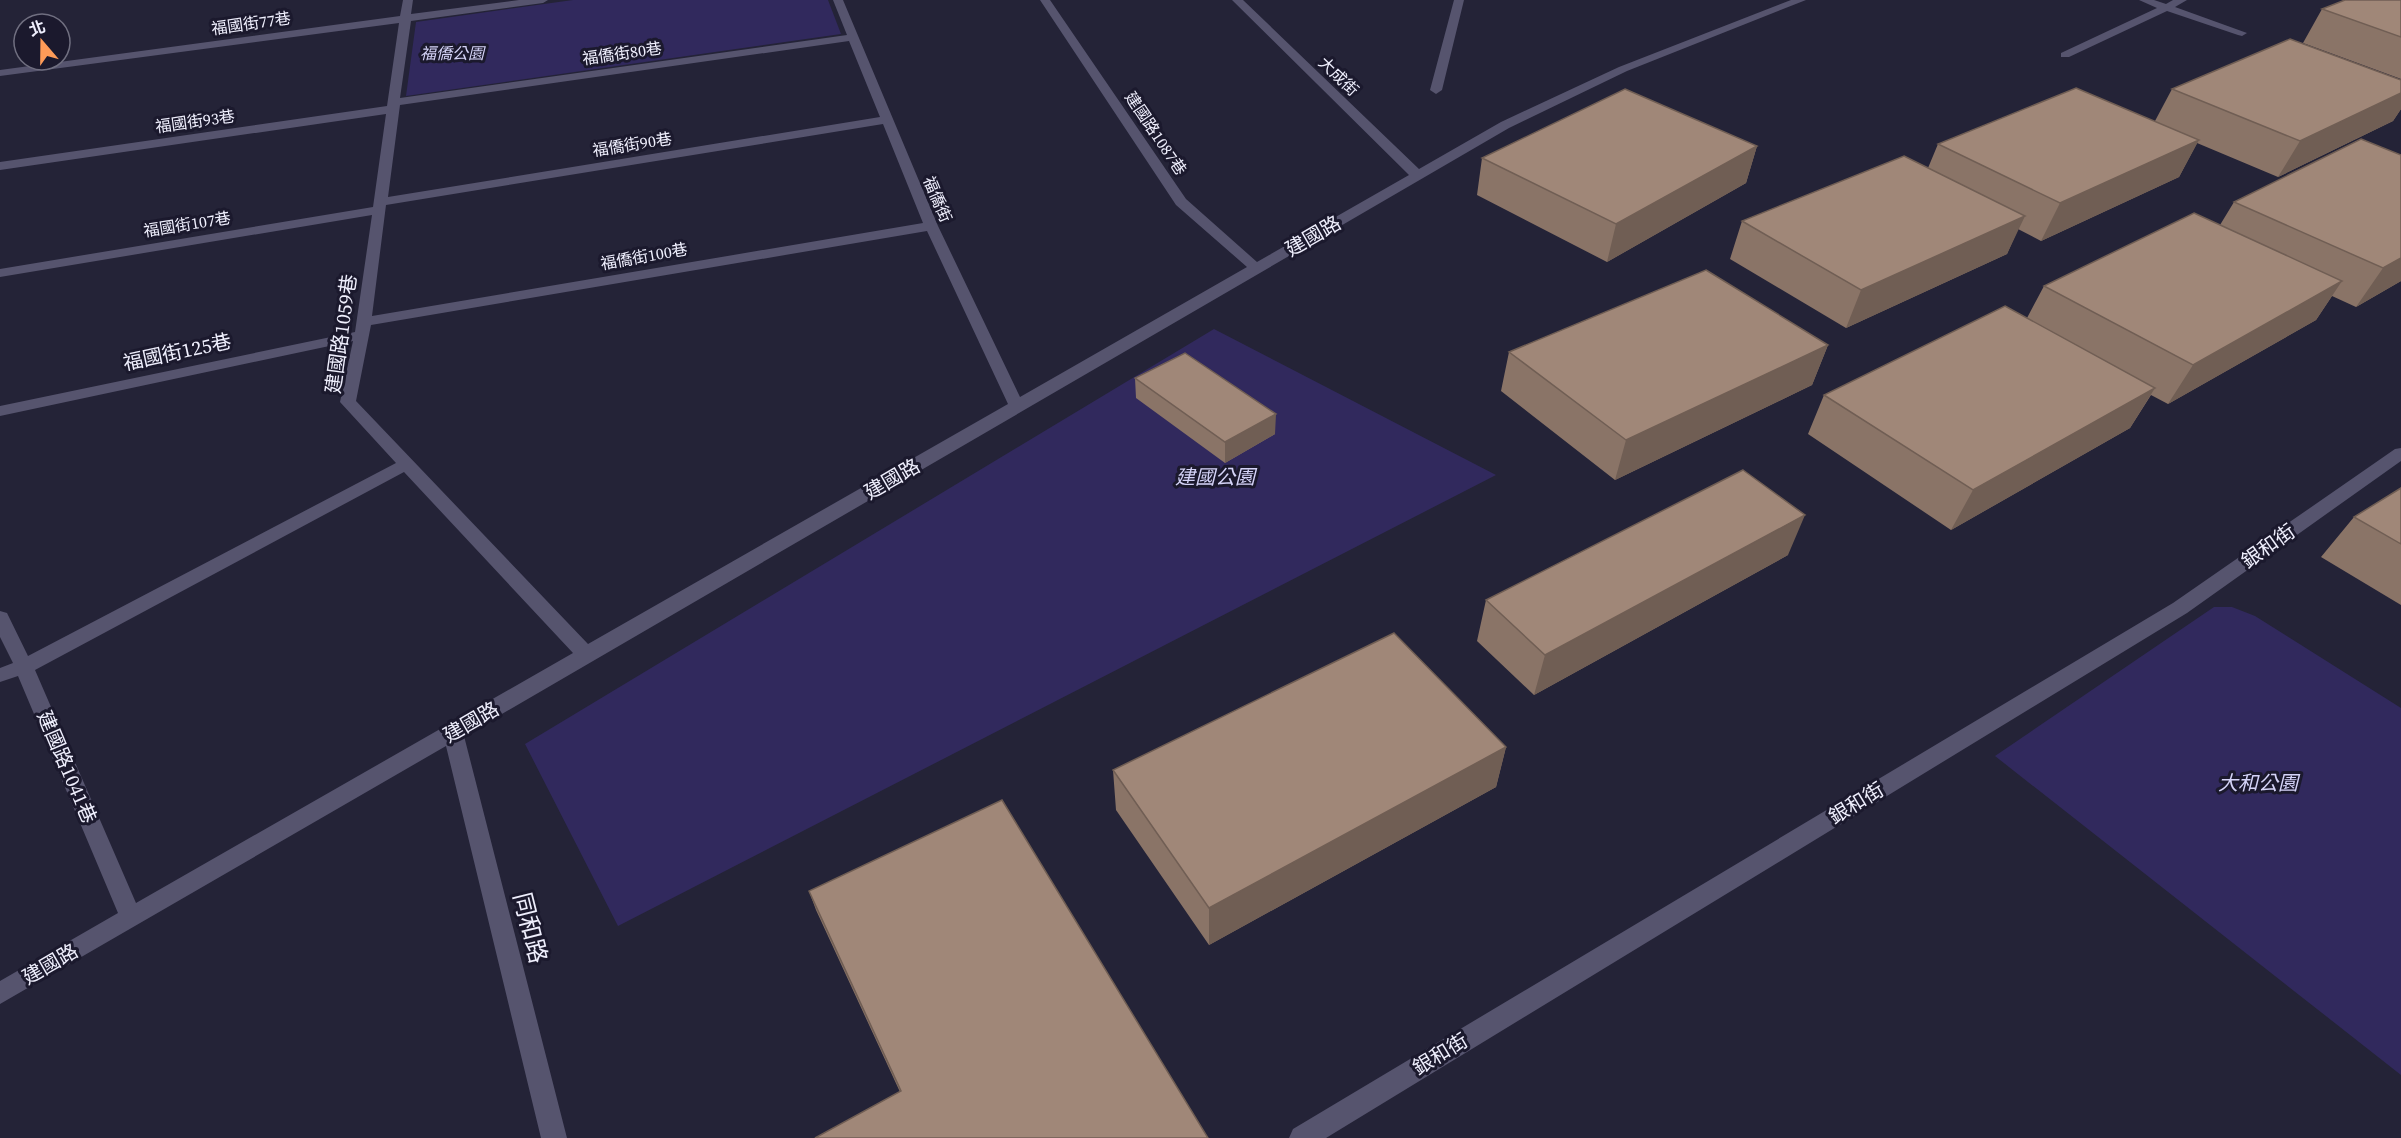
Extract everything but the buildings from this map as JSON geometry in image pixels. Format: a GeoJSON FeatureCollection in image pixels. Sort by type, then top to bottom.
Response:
{"type":"FeatureCollection","features":[{"type":"Feature","properties":{"kind":"street","name":"建國路1059巷"},"geometry":{"type":"LineString","coordinates":[[408,0],[363,328],[348,402],[587,655]]}},
{"type":"Feature","properties":{"kind":"street","name":"福國街77巷"},"geometry":{"type":"LineString","coordinates":[[2,75],[543,0]]}},
{"type":"Feature","properties":{"kind":"street","name":"福僑街"},"geometry":{"type":"LineString","coordinates":[[838,0],[931,226],[1017,407]]}},
{"type":"Feature","properties":{"kind":"street","name":"建國路1087巷"},"geometry":{"type":"LineString","coordinates":[[1045,0],[1181,202],[1257,269]]}},
{"type":"Feature","properties":{"kind":"street","name":"大成街"},"geometry":{"type":"LineString","coordinates":[[1237,0],[1418,176]]}},
{"type":"Feature","properties":{"kind":"street"},"geometry":{"type":"LineString","coordinates":[[1436,90],[1458,0]]}},
{"type":"Feature","properties":{"kind":"street","name":"建國路"},"geometry":{"type":"LineString","coordinates":[[0,993],[1505,125],[1623,69],[1801,0]]}},
{"type":"Feature","properties":{"kind":"street"},"geometry":{"type":"LineString","coordinates":[[2145,0],[2242,33]]}},
{"type":"Feature","properties":{"kind":"street"},"geometry":{"type":"LineString","coordinates":[[2065,55],[2182,0]]}},
{"type":"Feature","properties":{"kind":"street","name":"福僑街80巷"},"geometry":{"type":"LineString","coordinates":[[394,106],[853,37]]}},
{"type":"Feature","properties":{"kind":"street","name":"福國街93巷"},"geometry":{"type":"LineString","coordinates":[[0,166],[394,106]]}},
{"type":"Feature","properties":{"kind":"street","name":"福僑街90巷"},"geometry":{"type":"LineString","coordinates":[[380,206],[887,120]]}},
{"type":"Feature","properties":{"kind":"street","name":"福國街107巷"},"geometry":{"type":"LineString","coordinates":[[0,273],[380,206]]}},
{"type":"Feature","properties":{"kind":"street","name":"福僑街100巷"},"geometry":{"type":"LineString","coordinates":[[363,328],[931,226]]}},
{"type":"Feature","properties":{"kind":"street","name":"福國街125巷"},"geometry":{"type":"LineString","coordinates":[[0,411],[363,328]]}},
{"type":"Feature","properties":{"kind":"street","name":"銀和街"},"geometry":{"type":"LineString","coordinates":[[1302,1138],[2180,608],[2401,453]]}},
{"type":"Feature","properties":{"kind":"street"},"geometry":{"type":"LineString","coordinates":[[0,675],[24,667],[406,464]]}},
{"type":"Feature","properties":{"kind":"street","name":"建國路1041巷"},"geometry":{"type":"LineString","coordinates":[[0,618],[24,667],[131,917]]}},
{"type":"Feature","properties":{"kind":"street","name":"同和路"},"geometry":{"type":"LineString","coordinates":[[453,732],[554,1138]]}},
{"type":"Feature","properties":{"kind":"green space","name":"福僑公園"},"geometry":{"type":"Polygon","coordinates":[[[573,0],[828,0],[841,34],[406,96],[416,22],[573,0]]]}},
{"type":"Feature","properties":{"kind":"green space","name":"建國公園"},"geometry":{"type":"Polygon","coordinates":[[[1214,329],[1496,475],[618,926],[525,744],[1214,329]]]}},
{"type":"Feature","properties":{"kind":"green space","name":"大和公園"},"geometry":{"type":"Polygon","coordinates":[[[2214,607],[2232,607],[2255,616],[2401,708],[2401,1075],[1995,756],[2214,607]]]}}]}
